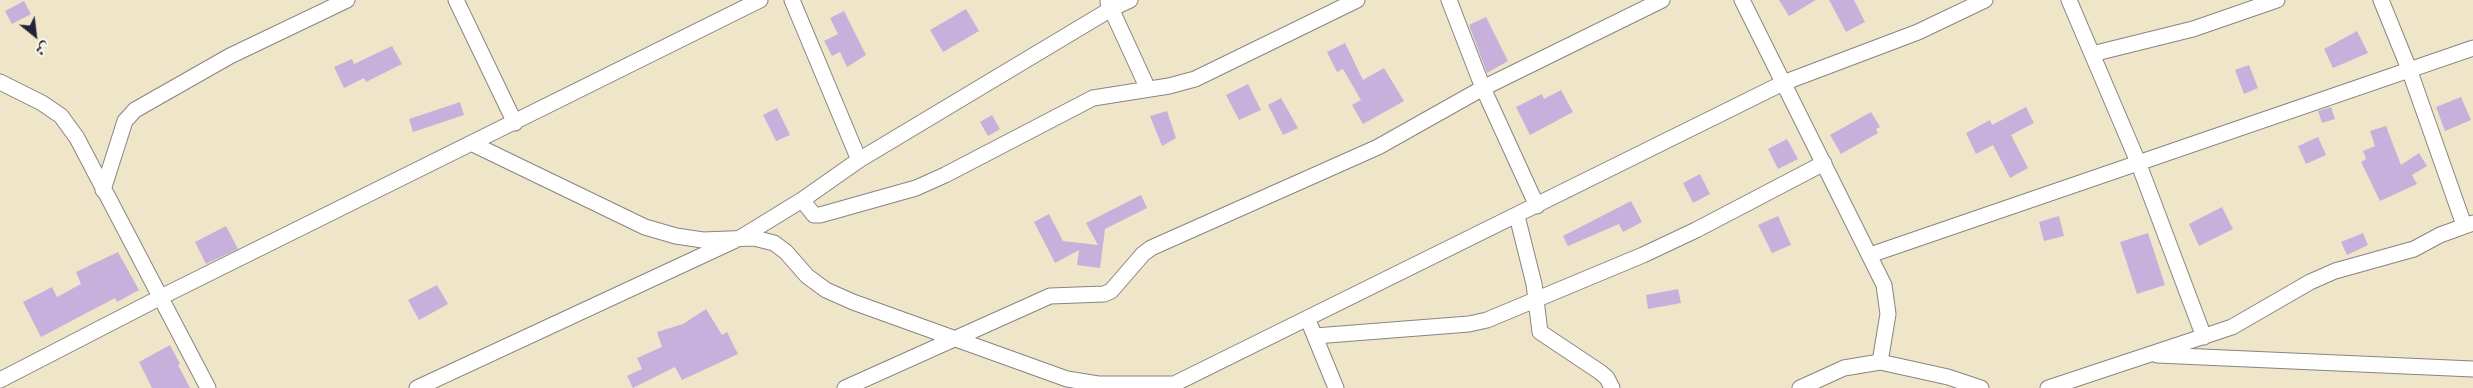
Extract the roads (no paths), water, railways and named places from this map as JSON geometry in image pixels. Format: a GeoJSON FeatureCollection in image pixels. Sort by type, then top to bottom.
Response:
{"type":"FeatureCollection","features":[{"type":"Feature","properties":{"kind":"street"},"geometry":{"type":"LineString","coordinates":[[103,190],[125,121],[135,110],[230,56],[347,0]]}},
{"type":"Feature","properties":{"kind":"street"},"geometry":{"type":"LineString","coordinates":[[456,0],[515,123]]}},
{"type":"Feature","properties":{"kind":"street"},"geometry":{"type":"LineString","coordinates":[[0,380],[161,297],[473,144],[760,0]]}},
{"type":"Feature","properties":{"kind":"street"},"geometry":{"type":"LineString","coordinates":[[792,0],[859,160]]}},
{"type":"Feature","properties":{"kind":"street"},"geometry":{"type":"LineString","coordinates":[[417,388],[740,238],[802,200],[859,160],[1109,5],[1130,0]]}},
{"type":"Feature","properties":{"kind":"street"},"geometry":{"type":"LineString","coordinates":[[802,200],[814,215],[820,215],[891,196],[945,175],[1093,98],[1195,79],[1358,0]]}},
{"type":"Feature","properties":{"kind":"street"},"geometry":{"type":"LineString","coordinates":[[1449,0],[1483,88],[1537,206]]}},
{"type":"Feature","properties":{"kind":"street"},"geometry":{"type":"LineString","coordinates":[[845,388],[1050,296],[1104,294],[1111,291],[1143,254],[1151,248],[1387,143],[1483,88],[1662,0]]}},
{"type":"Feature","properties":{"kind":"street"},"geometry":{"type":"LineString","coordinates":[[1742,0],[1884,285],[1888,314],[1880,362]]}},
{"type":"Feature","properties":{"kind":"street"},"geometry":{"type":"LineString","coordinates":[[473,144],[645,227],[676,236],[703,240],[754,238],[774,243],[786,252],[808,276],[826,290],[853,302],[1067,379],[1098,384],[1169,386],[1517,216],[1783,83],[1918,32],[1985,0]]}},
{"type":"Feature","properties":{"kind":"street"},"geometry":{"type":"LineString","coordinates":[[2069,0],[2138,162],[2204,337]]}},
{"type":"Feature","properties":{"kind":"street"},"geometry":{"type":"LineString","coordinates":[[2092,54],[2193,29],[2277,0]]}},
{"type":"Feature","properties":{"kind":"street"},"geometry":{"type":"LineString","coordinates":[[2048,388],[2238,324],[2310,282],[2335,271],[2407,251],[2469,224],[2381,0]]}},
{"type":"Feature","properties":{"kind":"street"},"geometry":{"type":"LineString","coordinates":[[1109,5],[1148,89]]}},
{"type":"Feature","properties":{"kind":"street"},"geometry":{"type":"LineString","coordinates":[[1870,255],[2473,48]]}},
{"type":"Feature","properties":{"kind":"street"},"geometry":{"type":"LineString","coordinates":[[0,82],[42,102],[61,116],[77,138],[208,388]]}},
{"type":"Feature","properties":{"kind":"street"},"geometry":{"type":"LineString","coordinates":[[1314,336],[1468,324],[1496,317],[1643,256],[1824,163]]}},
{"type":"Feature","properties":{"kind":"street"},"geometry":{"type":"LineString","coordinates":[[1517,216],[1536,299],[1538,327],[1542,334],[1608,378],[1612,388]]}},
{"type":"Feature","properties":{"kind":"street"},"geometry":{"type":"LineString","coordinates":[[1308,318],[1336,388]]}},
{"type":"Feature","properties":{"kind":"street"},"geometry":{"type":"LineString","coordinates":[[2145,354],[2473,369]]}},
{"type":"Feature","properties":{"kind":"street"},"geometry":{"type":"LineString","coordinates":[[1800,388],[1844,368],[1880,362],[1950,383],[1981,388]]}}]}
